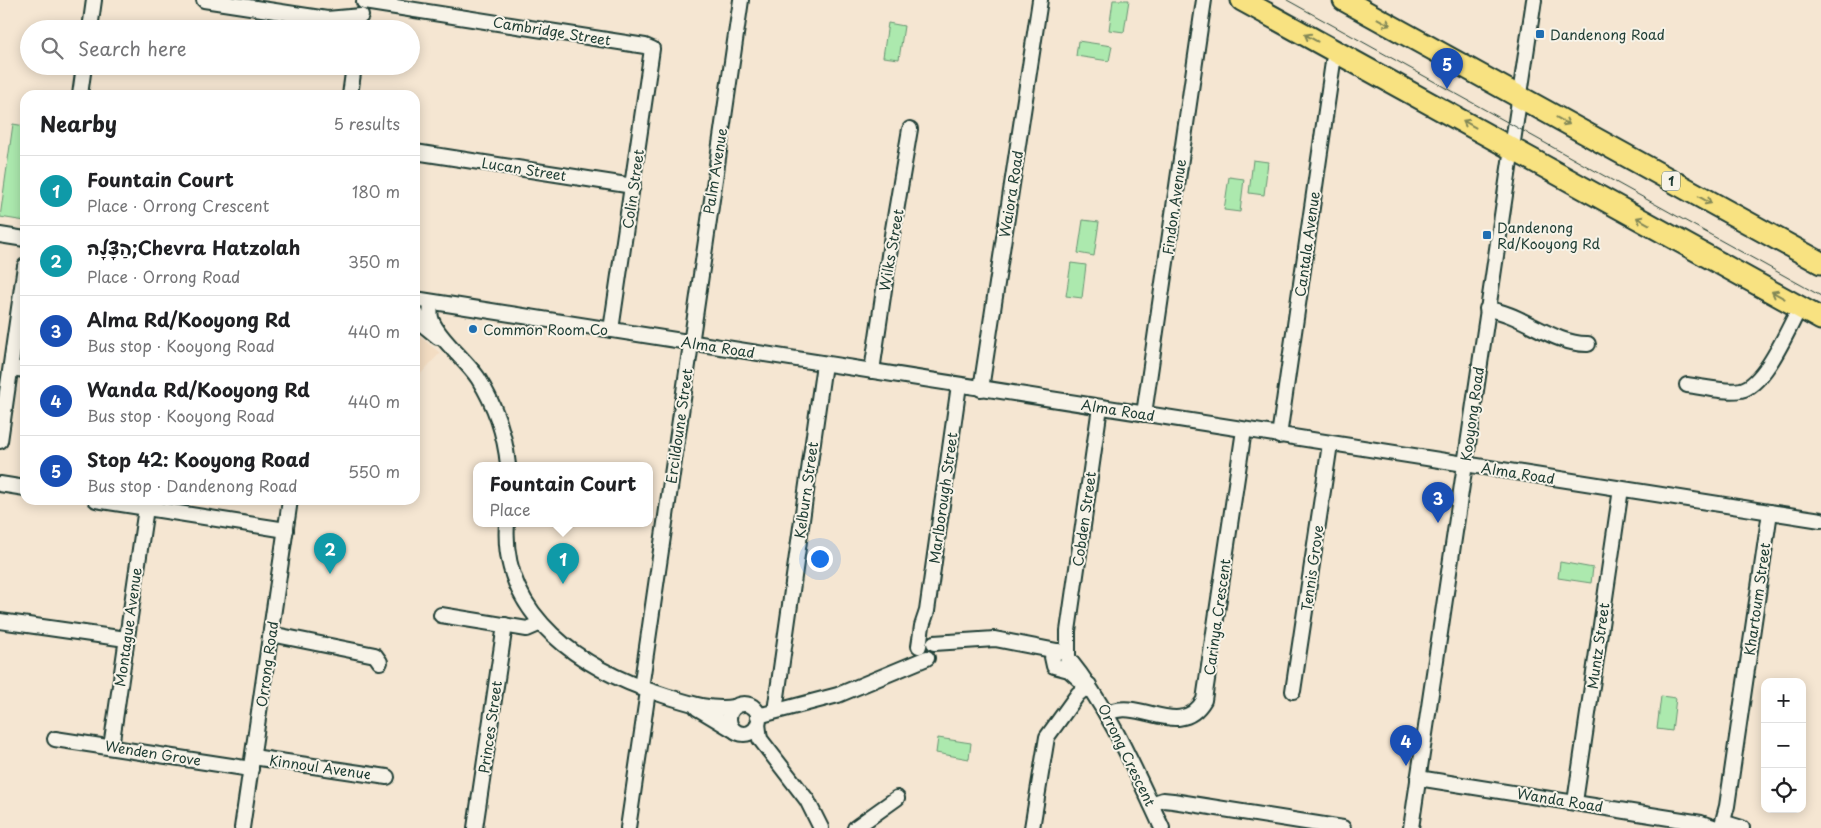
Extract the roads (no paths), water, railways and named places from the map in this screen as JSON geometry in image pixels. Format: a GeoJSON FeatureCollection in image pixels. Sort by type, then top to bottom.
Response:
{"type":"FeatureCollection","features":[{"type":"Feature","properties":{"kind":"highway"},"geometry":{"type":"LineString","coordinates":[[1242,0],[1821,318]]}},
{"type":"Feature","properties":{"kind":"highway","name":"1"},"geometry":{"type":"LineString","coordinates":[[1344,0],[1821,264]]}},
{"type":"Feature","properties":{"kind":"street"},"geometry":{"type":"LineString","coordinates":[[91,20],[94,0]]}},
{"type":"Feature","properties":{"kind":"street"},"geometry":{"type":"LineString","coordinates":[[204,0],[338,20]]}},
{"type":"Feature","properties":{"kind":"street","name":"Palm Avenue"},"geometry":{"type":"LineString","coordinates":[[690,343],[741,0]]}},
{"type":"Feature","properties":{"kind":"street","name":"Waiora Road"},"geometry":{"type":"LineString","coordinates":[[981,388],[1040,0]]}},
{"type":"Feature","properties":{"kind":"street","name":"Findon Avenue"},"geometry":{"type":"LineString","coordinates":[[1144,414],[1204,0]]}},
{"type":"Feature","properties":{"kind":"street","name":"Kooyong Road"},"geometry":{"type":"LineString","coordinates":[[1411,828],[1534,0]]}},
{"type":"Feature","properties":{"kind":"street"},"geometry":{"type":"LineString","coordinates":[[361,20],[364,1]]}},
{"type":"Feature","properties":{"kind":"street","name":"Cambridge Street"},"geometry":{"type":"LineString","coordinates":[[364,1],[645,46],[652,49]]}},
{"type":"Feature","properties":{"kind":"street","name":"Colin Street"},"geometry":{"type":"LineString","coordinates":[[611,330],[652,49]]}},
{"type":"Feature","properties":{"kind":"street","name":"Cantala Avenue"},"geometry":{"type":"LineString","coordinates":[[1279,436],[1333,62],[1338,52]]}},
{"type":"Feature","properties":{"kind":"street"},"geometry":{"type":"LineString","coordinates":[[81,90],[83,75]]}},
{"type":"Feature","properties":{"kind":"street"},"geometry":{"type":"LineString","coordinates":[[351,90],[353,75]]}},
{"type":"Feature","properties":{"kind":"street","name":"Wilks Street"},"geometry":{"type":"LineString","coordinates":[[872,371],[910,129]]}},
{"type":"Feature","properties":{"kind":"street","name":"Lucan Street"},"geometry":{"type":"LineString","coordinates":[[420,153],[633,186]]}},
{"type":"Feature","properties":{"kind":"street"},"geometry":{"type":"LineString","coordinates":[[0,234],[20,237]]}},
{"type":"Feature","properties":{"kind":"street","name":"Alma Road"},"geometry":{"type":"LineString","coordinates":[[420,300],[1821,520]]}},
{"type":"Feature","properties":{"kind":"street"},"geometry":{"type":"LineString","coordinates":[[0,441],[20,302]]}},
{"type":"Feature","properties":{"kind":"street"},"geometry":{"type":"LineString","coordinates":[[431,302],[431,320],[477,377],[492,404],[502,430],[507,462]]}},
{"type":"Feature","properties":{"kind":"street"},"geometry":{"type":"LineString","coordinates":[[1687,385],[1731,391],[1753,385],[1763,374],[1800,307]]}},
{"type":"Feature","properties":{"kind":"street"},"geometry":{"type":"LineString","coordinates":[[1487,309],[1503,312],[1574,343],[1588,344]]}},
{"type":"Feature","properties":{"kind":"street"},"geometry":{"type":"LineString","coordinates":[[420,320],[422,324],[452,346]]}},
{"type":"Feature","properties":{"kind":"street","name":"Ercildoune Street"},"geometry":{"type":"LineString","coordinates":[[628,828],[644,689],[690,343]]}},
{"type":"Feature","properties":{"kind":"street","name":"Kelburn Street"},"geometry":{"type":"LineString","coordinates":[[776,708],[824,364]]}},
{"type":"Feature","properties":{"kind":"street"},"geometry":{"type":"LineString","coordinates":[[11,368],[20,369]]}},
{"type":"Feature","properties":{"kind":"street","name":"Marlborough Street"},"geometry":{"type":"LineString","coordinates":[[928,649],[927,611],[959,385]]}},
{"type":"Feature","properties":{"kind":"street","name":"Cobden Street"},"geometry":{"type":"LineString","coordinates":[[1061,658],[1068,631],[1100,407]]}},
{"type":"Feature","properties":{"kind":"street","name":"Carinya Crescent"},"geometry":{"type":"LineString","coordinates":[[1108,713],[1120,709],[1182,718],[1195,712],[1204,700],[1244,430]]}},
{"type":"Feature","properties":{"kind":"street","name":"Tennis Grove"},"geometry":{"type":"LineString","coordinates":[[1293,691],[1330,444]]}},
{"type":"Feature","properties":{"kind":"street"},"geometry":{"type":"LineString","coordinates":[[0,484],[20,487]]}},
{"type":"Feature","properties":{"kind":"street","name":"Muntz Street"},"geometry":{"type":"LineString","coordinates":[[1575,802],[1621,489]]}},
{"type":"Feature","properties":{"kind":"street"},"geometry":{"type":"LineString","coordinates":[[127,505],[286,530]]}},
{"type":"Feature","properties":{"kind":"street","name":"Orrong Road"},"geometry":{"type":"LineString","coordinates":[[242,828],[289,505]]}},
{"type":"Feature","properties":{"kind":"street","name":"Montague Avenue"},"geometry":{"type":"LineString","coordinates":[[111,747],[146,508]]}},
{"type":"Feature","properties":{"kind":"street","name":"Khartoum Street"},"geometry":{"type":"LineString","coordinates":[[1726,825],[1770,512]]}},
{"type":"Feature","properties":{"kind":"street"},"geometry":{"type":"LineString","coordinates":[[507,527],[507,548],[511,572],[522,597],[540,623],[581,656],[644,689],[690,704],[722,709],[741,704],[749,705],[758,720],[758,734],[768,750],[807,800],[821,828]]}},
{"type":"Feature","properties":{"kind":"street"},"geometry":{"type":"LineString","coordinates":[[441,615],[531,629],[540,623]]}},
{"type":"Feature","properties":{"kind":"street"},"geometry":{"type":"LineString","coordinates":[[0,621],[126,639]]}},
{"type":"Feature","properties":{"kind":"street","name":"Princes Street"},"geometry":{"type":"LineString","coordinates":[[475,828],[505,625]]}},
{"type":"Feature","properties":{"kind":"street"},"geometry":{"type":"LineString","coordinates":[[271,634],[375,655],[380,662]]}},
{"type":"Feature","properties":{"kind":"street","name":"Orrong Crescent"},"geometry":{"type":"LineString","coordinates":[[749,705],[776,708],[838,695],[893,672],[928,649],[961,641],[995,639],[1024,644],[1061,658],[1089,685],[1108,713],[1162,828]]}},
{"type":"Feature","properties":{"kind":"street"},"geometry":{"type":"LineString","coordinates":[[1032,828],[1047,737],[1078,694],[1089,685]]}},
{"type":"Feature","properties":{"kind":"street"},"geometry":{"type":"LineString","coordinates":[[690,704],[768,750]]}},
{"type":"Feature","properties":{"kind":"street"},"geometry":{"type":"LineString","coordinates":[[734,707],[728,720],[737,731],[751,732],[758,720]]}},
{"type":"Feature","properties":{"kind":"street","name":"Orrong Crescent"},"geometry":{"type":"LineString","coordinates":[[758,720],[776,708]]}},
{"type":"Feature","properties":{"kind":"street","name":"Wenden Grove"},"geometry":{"type":"LineString","coordinates":[[55,738],[111,747],[252,763]]}},
{"type":"Feature","properties":{"kind":"street","name":"Kinnoul Avenue"},"geometry":{"type":"LineString","coordinates":[[252,763],[387,777]]}},
{"type":"Feature","properties":{"kind":"street","name":"Wanda Road"},"geometry":{"type":"LineString","coordinates":[[1418,778],[1701,823],[1726,825]]}},
{"type":"Feature","properties":{"kind":"street"},"geometry":{"type":"LineString","coordinates":[[855,828],[897,798]]}},
{"type":"Feature","properties":{"kind":"street"},"geometry":{"type":"LineString","coordinates":[[1151,804],[1163,800],[1174,801],[1343,828]]}},
{"type":"Feature","properties":{"kind":"tram line"},"geometry":{"type":"LineString","coordinates":[[1287,0],[1821,296]]}},
{"type":"Feature","properties":{"kind":"place","name":"Dandenong Road"},"geometry":{"type":"Point","coordinates":[1540,34]}},
{"type":"Feature","properties":{"kind":"place","name":"Stop 42: Kooyong Road"},"geometry":{"type":"Point","coordinates":[1447,89]}},
{"type":"Feature","properties":{"kind":"place","name":"Dandenong Rd/Kooyong Rd"},"geometry":{"type":"Point","coordinates":[1487,235]}},
{"type":"Feature","properties":{"kind":"place","name":"Common Room Co"},"geometry":{"type":"Point","coordinates":[473,329]}},
{"type":"Feature","properties":{"kind":"place","name":"Alma Rd/Kooyong Rd"},"geometry":{"type":"Point","coordinates":[1438,523]}},
{"type":"Feature","properties":{"kind":"place","name":"הַצָּלָה;Chevra Hatzolah"},"geometry":{"type":"Point","coordinates":[330,574]}},
{"type":"Feature","properties":{"kind":"place","name":"Fountain Court"},"geometry":{"type":"Point","coordinates":[563,584]}},
{"type":"Feature","properties":{"kind":"place","name":"Wanda Rd/Kooyong Rd"},"geometry":{"type":"Point","coordinates":[1406,766]}}]}
